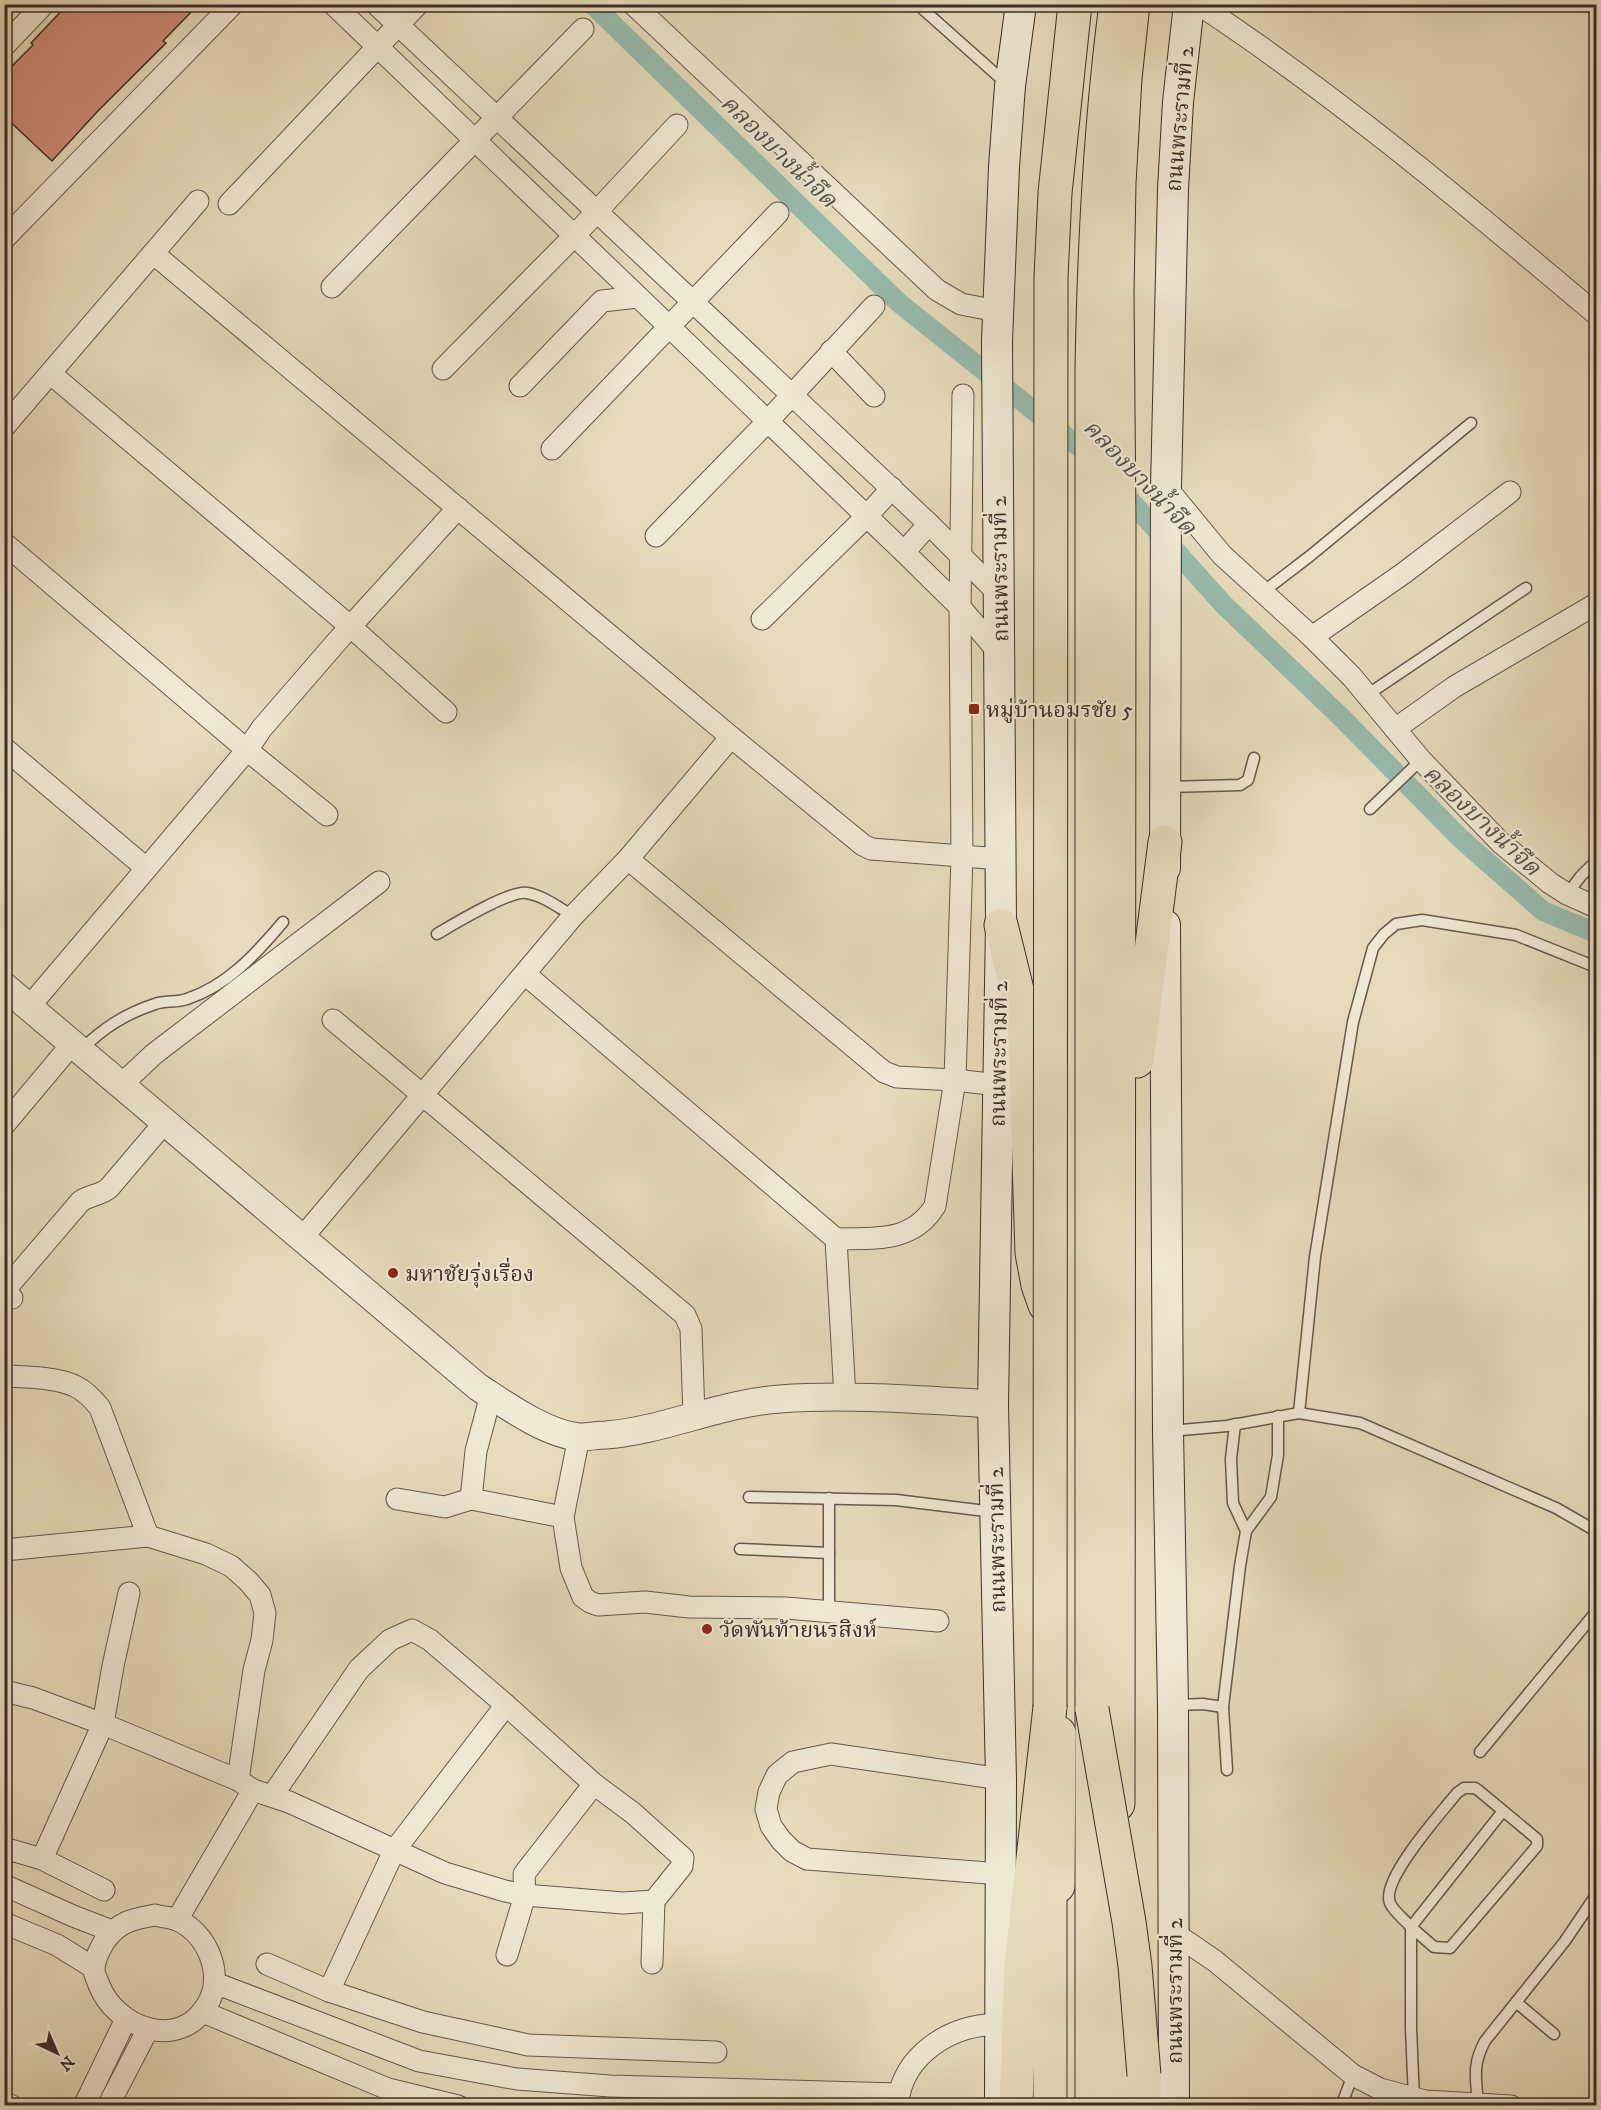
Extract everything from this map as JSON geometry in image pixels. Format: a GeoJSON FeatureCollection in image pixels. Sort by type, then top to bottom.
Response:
{"type":"FeatureCollection","features":[{"type":"Feature","properties":{"kind":"highway"},"geometry":{"type":"LineString","coordinates":[[1058,2106],[1059,1323],[1055,400],[1057,247],[1077,4]]}},
{"type":"Feature","properties":{"kind":"highway"},"geometry":{"type":"LineString","coordinates":[[1050,2106],[1051,277],[1055,194],[1077,4]]}},
{"type":"Feature","properties":{"kind":"highway"},"geometry":{"type":"LineString","coordinates":[[1092,2106],[1093,273],[1106,76],[1116,4]]}},
{"type":"Feature","properties":{"kind":"highway"},"geometry":{"type":"LineString","coordinates":[[1118,2106],[1119,524],[1117,294],[1119,183],[1125,78],[1133,4]]}},
{"type":"Feature","properties":{"kind":"highway"},"geometry":{"type":"LineString","coordinates":[[1118,1306],[1139,1033],[1165,842]]}},
{"type":"Feature","properties":{"kind":"highway"},"geometry":{"type":"LineString","coordinates":[[1001,925],[1025,1039],[1032,1253],[1042,1299],[1047,1310],[1059,1323]]}},
{"type":"Feature","properties":{"kind":"highway"},"geometry":{"type":"LineString","coordinates":[[1016,2106],[1021,1965],[1050,1707]]}},
{"type":"Feature","properties":{"kind":"highway"},"geometry":{"type":"LineString","coordinates":[[1092,1709],[1123,1880],[1135,1966],[1144,2075],[1144,2106]]}},
{"type":"Feature","properties":{"kind":"main road","name":"ถนนพระรามที่ 2"},"geometry":{"type":"LineString","coordinates":[[1000,2106],[1001,1779],[993,1404],[1001,925],[997,310],[1010,86],[1021,4]]}},
{"type":"Feature","properties":{"kind":"main road"},"geometry":{"type":"LineString","coordinates":[[1004,167],[1036,4]]}},
{"type":"Feature","properties":{"kind":"main road"},"geometry":{"type":"LineString","coordinates":[[1172,4],[1168,83],[1173,189]]}},
{"type":"Feature","properties":{"kind":"main road","name":"ถนนพระรามที่ 2"},"geometry":{"type":"LineString","coordinates":[[1174,2106],[1173,1705],[1168,1431],[1164,787],[1166,497],[1173,189],[1178,102],[1189,4]]}},
{"type":"Feature","properties":{"kind":"street"},"geometry":{"type":"LineString","coordinates":[[4,46],[44,4]]}},
{"type":"Feature","properties":{"kind":"street"},"geometry":{"type":"LineString","coordinates":[[4,239],[233,4]]}},
{"type":"Feature","properties":{"kind":"street"},"geometry":{"type":"LineString","coordinates":[[333,4],[904,552],[960,607],[1000,654]]}},
{"type":"Feature","properties":{"kind":"street"},"geometry":{"type":"LineString","coordinates":[[376,4],[892,488],[999,594]]}},
{"type":"Feature","properties":{"kind":"street"},"geometry":{"type":"LineString","coordinates":[[229,204],[418,4]]}},
{"type":"Feature","properties":{"kind":"street"},"geometry":{"type":"LineString","coordinates":[[633,4],[937,290],[961,304],[997,310]]}},
{"type":"Feature","properties":{"kind":"street"},"geometry":{"type":"LineString","coordinates":[[1198,4],[1242,33],[1437,180],[1596,314]]}},
{"type":"Feature","properties":{"kind":"street"},"geometry":{"type":"LineString","coordinates":[[332,287],[583,29]]}},
{"type":"Feature","properties":{"kind":"street"},"geometry":{"type":"LineString","coordinates":[[443,369],[574,236],[677,125]]}},
{"type":"Feature","properties":{"kind":"street"},"geometry":{"type":"LineString","coordinates":[[4,427],[198,201]]}},
{"type":"Feature","properties":{"kind":"street"},"geometry":{"type":"LineString","coordinates":[[552,449],[778,213]]}},
{"type":"Feature","properties":{"kind":"street"},"geometry":{"type":"LineString","coordinates":[[154,254],[863,845],[871,849],[1000,859]]}},
{"type":"Feature","properties":{"kind":"street"},"geometry":{"type":"LineString","coordinates":[[520,386],[602,301],[638,297]]}},
{"type":"Feature","properties":{"kind":"street"},"geometry":{"type":"LineString","coordinates":[[656,536],[768,422],[874,306]]}},
{"type":"Feature","properties":{"kind":"street"},"geometry":{"type":"LineString","coordinates":[[831,351],[874,396]]}},
{"type":"Feature","properties":{"kind":"street"},"geometry":{"type":"LineString","coordinates":[[51,374],[351,627],[446,712]]}},
{"type":"Feature","properties":{"kind":"street"},"geometry":{"type":"LineString","coordinates":[[525,974],[836,1239],[892,1237],[911,1230],[926,1220],[935,1206],[955,1080],[962,855],[960,556],[963,395]]}},
{"type":"Feature","properties":{"kind":"street"},"geometry":{"type":"LineString","coordinates":[[762,619],[867,516],[892,488]]}},
{"type":"Feature","properties":{"kind":"street"},"geometry":{"type":"LineString","coordinates":[[1312,637],[1404,573],[1510,492]]}},
{"type":"Feature","properties":{"kind":"street"},"geometry":{"type":"LineString","coordinates":[[1166,497],[1222,555],[1312,637],[1367,695],[1395,729],[1415,766],[1531,869],[1568,894],[1596,907]]}},
{"type":"Feature","properties":{"kind":"street"},"geometry":{"type":"LineString","coordinates":[[28,1007],[247,750],[262,728],[458,508]]}},
{"type":"Feature","properties":{"kind":"street"},"geometry":{"type":"LineString","coordinates":[[904,552],[929,524]]}},
{"type":"Feature","properties":{"kind":"street"},"geometry":{"type":"LineString","coordinates":[[4,543],[247,750],[327,815]]}},
{"type":"Feature","properties":{"kind":"street"},"geometry":{"type":"LineString","coordinates":[[1395,729],[1454,687],[1596,604]]}},
{"type":"Feature","properties":{"kind":"street"},"geometry":{"type":"LineString","coordinates":[[302,1238],[573,916],[628,859],[731,737]]}},
{"type":"Feature","properties":{"kind":"street"},"geometry":{"type":"LineString","coordinates":[[4,748],[146,868]]}},
{"type":"Feature","properties":{"kind":"street"},"geometry":{"type":"LineString","coordinates":[[628,859],[884,1072],[897,1077],[998,1085]]}},
{"type":"Feature","properties":{"kind":"street"},"geometry":{"type":"LineString","coordinates":[[121,1085],[154,1054],[379,882]]}},
{"type":"Feature","properties":{"kind":"street"},"geometry":{"type":"LineString","coordinates":[[4,986],[491,1395],[513,1410],[552,1429],[579,1437],[619,1434],[722,1408],[777,1399],[845,1397],[993,1404]]}},
{"type":"Feature","properties":{"kind":"street"},"geometry":{"type":"LineString","coordinates":[[333,1020],[685,1315],[691,1329],[693,1416]]}},
{"type":"Feature","properties":{"kind":"street"},"geometry":{"type":"LineString","coordinates":[[4,1125],[76,1047]]}},
{"type":"Feature","properties":{"kind":"street"},"geometry":{"type":"LineString","coordinates":[[12,1298],[4,1291],[80,1202],[109,1188],[165,1122]]}},
{"type":"Feature","properties":{"kind":"street"},"geometry":{"type":"LineString","coordinates":[[836,1239],[845,1397]]}},
{"type":"Feature","properties":{"kind":"street"},"geometry":{"type":"LineString","coordinates":[[4,1377],[33,1377],[74,1386],[89,1395],[100,1408],[148,1536]]}},
{"type":"Feature","properties":{"kind":"street"},"geometry":{"type":"LineString","coordinates":[[471,1500],[476,1451],[491,1395]]}},
{"type":"Feature","properties":{"kind":"street"},"geometry":{"type":"LineString","coordinates":[[579,1437],[563,1517],[571,1568],[584,1597],[590,1602],[598,1605],[645,1602],[689,1607],[786,1608],[938,1621]]}},
{"type":"Feature","properties":{"kind":"street"},"geometry":{"type":"LineString","coordinates":[[397,1499],[446,1507],[471,1500],[563,1517]]}},
{"type":"Feature","properties":{"kind":"street"},"geometry":{"type":"LineString","coordinates":[[4,1550],[148,1536],[206,1554],[231,1566],[248,1581],[260,1595],[265,1613],[262,1640],[254,1670],[254,1789]]}},
{"type":"Feature","properties":{"kind":"street"},"geometry":{"type":"LineString","coordinates":[[42,1859],[104,1724],[113,1666],[129,1593]]}},
{"type":"Feature","properties":{"kind":"street"},"geometry":{"type":"LineString","coordinates":[[177,1920],[254,1789],[359,1669],[390,1640],[412,1630],[430,1640],[594,1784],[633,1813],[684,1858],[682,1866],[654,1901],[652,1963]]}},
{"type":"Feature","properties":{"kind":"street"},"geometry":{"type":"LineString","coordinates":[[4,1691],[33,1698],[104,1724],[289,1802],[445,1873],[525,1895],[623,1903],[654,1901]]}},
{"type":"Feature","properties":{"kind":"street"},"geometry":{"type":"LineString","coordinates":[[329,1990],[394,1851],[506,1705]]}},
{"type":"Feature","properties":{"kind":"street"},"geometry":{"type":"LineString","coordinates":[[1001,1779],[831,1754],[793,1762],[777,1775],[769,1792],[766,1809],[771,1826],[781,1840],[792,1851],[807,1859],[1001,1874]]}},
{"type":"Feature","properties":{"kind":"street"},"geometry":{"type":"LineString","coordinates":[[507,1955],[525,1895],[524,1874],[594,1784]]}},
{"type":"Feature","properties":{"kind":"street"},"geometry":{"type":"LineString","coordinates":[[4,1848],[42,1859],[104,1890]]}},
{"type":"Feature","properties":{"kind":"street"},"geometry":{"type":"LineString","coordinates":[[4,1885],[112,1930]]}},
{"type":"Feature","properties":{"kind":"street"},"geometry":{"type":"LineString","coordinates":[[4,1923],[57,1945],[94,1968],[106,1998],[113,2008],[126,2019],[148,2029],[160,2031],[176,2029],[189,2022],[203,2012],[212,1997],[215,1983],[212,1959],[204,1942],[192,1929],[177,1920],[155,1915],[132,1919],[112,1930],[100,1948],[94,1968]]}},
{"type":"Feature","properties":{"kind":"street"},"geometry":{"type":"LineString","coordinates":[[1174,1933],[1215,1961],[1353,2075],[1380,2089],[1425,2101],[1511,2106]]}},
{"type":"Feature","properties":{"kind":"street"},"geometry":{"type":"LineString","coordinates":[[267,1964],[329,1990],[423,2022],[528,2044],[716,2052]]}},
{"type":"Feature","properties":{"kind":"street"},"geometry":{"type":"LineString","coordinates":[[215,1983],[419,2061],[517,2079],[621,2086],[898,2100],[905,2076],[923,2052],[956,2031],[985,2024],[1000,2025]]}},
{"type":"Feature","properties":{"kind":"street"},"geometry":{"type":"LineString","coordinates":[[203,2012],[388,2088],[458,2106]]}},
{"type":"Feature","properties":{"kind":"street"},"geometry":{"type":"LineString","coordinates":[[84,2106],[126,2019]]}},
{"type":"Feature","properties":{"kind":"street"},"geometry":{"type":"LineString","coordinates":[[108,2106],[148,2029]]}},
{"type":"Feature","properties":{"kind":"street"},"geometry":{"type":"LineString","coordinates":[[4,2102],[12,2106]]}},
{"type":"Feature","properties":{"kind":"lane"},"geometry":{"type":"LineString","coordinates":[[917,4],[1010,86]]}},
{"type":"Feature","properties":{"kind":"lane"},"geometry":{"type":"LineString","coordinates":[[1263,592],[1471,423]]}},
{"type":"Feature","properties":{"kind":"lane"},"geometry":{"type":"LineString","coordinates":[[1367,695],[1526,588]]}},
{"type":"Feature","properties":{"kind":"lane"},"geometry":{"type":"LineString","coordinates":[[1164,787],[1240,785],[1248,780],[1254,758]]}},
{"type":"Feature","properties":{"kind":"lane"},"geometry":{"type":"LineString","coordinates":[[1370,810],[1415,766]]}},
{"type":"Feature","properties":{"kind":"lane"},"geometry":{"type":"LineString","coordinates":[[1568,894],[1596,861]]}},
{"type":"Feature","properties":{"kind":"lane"},"geometry":{"type":"LineString","coordinates":[[437,934],[483,907],[524,892],[545,898],[573,916]]}},
{"type":"Feature","properties":{"kind":"lane"},"geometry":{"type":"LineString","coordinates":[[1299,1413],[1315,1257],[1353,1022],[1373,948],[1396,924],[1422,920],[1516,935],[1596,967]]}},
{"type":"Feature","properties":{"kind":"lane"},"geometry":{"type":"LineString","coordinates":[[76,1047],[102,1029],[156,1003],[185,1000],[217,985],[252,958],[283,922]]}},
{"type":"Feature","properties":{"kind":"lane"},"geometry":{"type":"LineString","coordinates":[[1168,1431],[1235,1424],[1299,1413],[1360,1423],[1556,1508],[1596,1531]]}},
{"type":"Feature","properties":{"kind":"lane"},"geometry":{"type":"LineString","coordinates":[[1227,1770],[1223,1707],[1234,1602],[1246,1531],[1271,1497],[1278,1455],[1278,1416]]}},
{"type":"Feature","properties":{"kind":"lane"},"geometry":{"type":"LineString","coordinates":[[1235,1424],[1232,1459],[1233,1503],[1246,1531]]}},
{"type":"Feature","properties":{"kind":"lane"},"geometry":{"type":"LineString","coordinates":[[749,1497],[896,1500],[995,1512]]}},
{"type":"Feature","properties":{"kind":"lane"},"geometry":{"type":"LineString","coordinates":[[829,1498],[829,1611]]}},
{"type":"Feature","properties":{"kind":"lane"},"geometry":{"type":"LineString","coordinates":[[740,1549],[829,1553]]}},
{"type":"Feature","properties":{"kind":"lane"},"geometry":{"type":"LineString","coordinates":[[1480,1752],[1596,1612]]}},
{"type":"Feature","properties":{"kind":"lane"},"geometry":{"type":"LineString","coordinates":[[1173,1705],[1203,1704],[1223,1707]]}},
{"type":"Feature","properties":{"kind":"lane"},"geometry":{"type":"LineString","coordinates":[[1464,1788],[1475,1788],[1537,1839],[1537,1846],[1450,1947],[1444,1949],[1434,1947],[1411,1927],[1390,1904],[1390,1887],[1402,1864],[1457,1793],[1464,1788]]}},
{"type":"Feature","properties":{"kind":"lane"},"geometry":{"type":"LineString","coordinates":[[1414,2099],[1411,1927],[1503,1811]]}},
{"type":"Feature","properties":{"kind":"lane"},"geometry":{"type":"LineString","coordinates":[[1478,2104],[1475,2062],[1478,2053],[1485,2041],[1565,1941],[1596,1895]]}},
{"type":"Feature","properties":{"kind":"lane"},"geometry":{"type":"LineString","coordinates":[[1516,2002],[1554,2034]]}},
{"type":"Feature","properties":{"kind":"lane"},"geometry":{"type":"LineString","coordinates":[[1341,2106],[1353,2075]]}},
{"type":"Feature","properties":{"kind":"building"},"geometry":{"type":"Polygon","coordinates":[[[68,4],[199,4],[163,41],[166,43],[52,161],[4,116],[4,74],[33,45],[31,43],[68,4]]]}},
{"type":"Feature","properties":{"kind":"waterway","name":"คลองบางน้ำจืด"},"geometry":{"type":"LineString","coordinates":[[592,4],[898,302],[1095,462]]}},
{"type":"Feature","properties":{"kind":"waterway","name":"คลองบางน้ำจืด"},"geometry":{"type":"LineString","coordinates":[[1119,488],[1224,605],[1342,718],[1460,838],[1543,911],[1596,933]]}},
{"type":"Feature","properties":{"kind":"place","name":"หมู่บ้านอมรชัย 5"},"geometry":{"type":"Point","coordinates":[974,709]}},
{"type":"Feature","properties":{"kind":"place","name":"มหาชัยรุ่งเรื่อง"},"geometry":{"type":"Point","coordinates":[393,1273]}},
{"type":"Feature","properties":{"kind":"place","name":"วัดพันท้ายนรสิงห์"},"geometry":{"type":"Point","coordinates":[707,1629]}}]}
